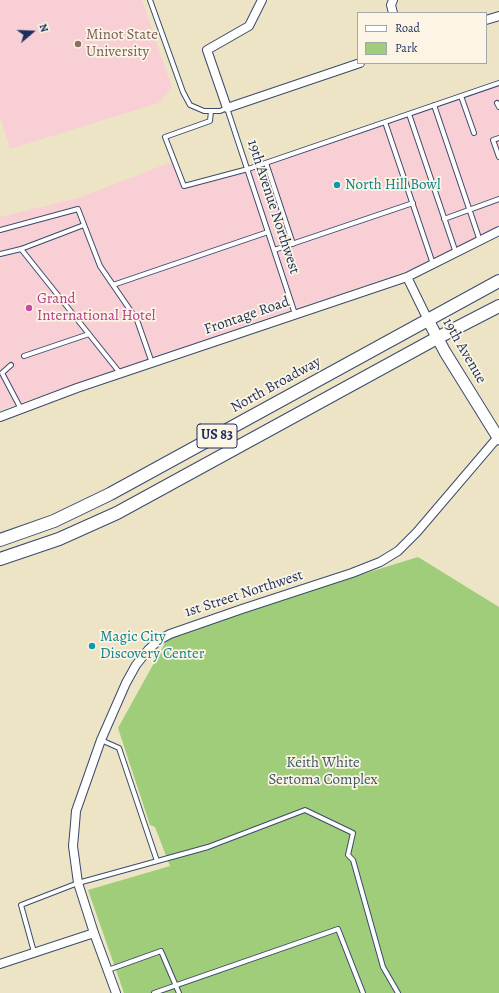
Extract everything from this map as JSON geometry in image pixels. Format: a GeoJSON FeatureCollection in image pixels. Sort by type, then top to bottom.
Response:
{"type":"FeatureCollection","features":[{"type":"Feature","properties":{"kind":"main road","name":"North Broadway"},"geometry":{"type":"LineString","coordinates":[[0,540],[54,521],[104,498],[499,281]]}},
{"type":"Feature","properties":{"kind":"main road","name":"US 83"},"geometry":{"type":"LineString","coordinates":[[0,559],[59,539],[110,517],[437,338],[499,306]]}},
{"type":"Feature","properties":{"kind":"street"},"geometry":{"type":"LineString","coordinates":[[262,0],[249,26],[207,50],[227,108],[357,64]]}},
{"type":"Feature","properties":{"kind":"street"},"geometry":{"type":"LineString","coordinates":[[393,0],[391,6],[393,12]]}},
{"type":"Feature","properties":{"kind":"street"},"geometry":{"type":"LineString","coordinates":[[487,20],[499,16]]}},
{"type":"Feature","properties":{"kind":"street","name":"Frontage Road"},"geometry":{"type":"LineString","coordinates":[[0,416],[407,277],[499,232]]}},
{"type":"Feature","properties":{"kind":"street","name":"19th Avenue"},"geometry":{"type":"LineString","coordinates":[[407,277],[437,338],[498,438]]}},
{"type":"Feature","properties":{"kind":"street","name":"1st Street Northwest"},"geometry":{"type":"LineString","coordinates":[[116,993],[94,933],[78,883],[73,846],[76,811],[101,740],[126,683],[136,665],[148,650],[159,640],[184,628],[352,573],[380,562],[398,550],[417,532],[498,438]]}},
{"type":"Feature","properties":{"kind":"street"},"geometry":{"type":"LineString","coordinates":[[0,964],[94,933]]}},
{"type":"Feature","properties":{"kind":"lane"},"geometry":{"type":"LineString","coordinates":[[150,0],[183,92],[190,105],[204,111],[220,111],[227,108]]}},
{"type":"Feature","properties":{"kind":"lane"},"geometry":{"type":"LineString","coordinates":[[211,111],[210,121],[165,137],[184,186],[248,169],[499,83]]}},
{"type":"Feature","properties":{"kind":"lane"},"geometry":{"type":"LineString","coordinates":[[461,96],[474,133]]}},
{"type":"Feature","properties":{"kind":"lane"},"geometry":{"type":"LineString","coordinates":[[434,105],[480,241]]}},
{"type":"Feature","properties":{"kind":"lane","name":"19th Avenue Northwest"},"geometry":{"type":"LineString","coordinates":[[227,108],[295,314]]}},
{"type":"Feature","properties":{"kind":"lane"},"geometry":{"type":"LineString","coordinates":[[409,114],[456,253]]}},
{"type":"Feature","properties":{"kind":"lane"},"geometry":{"type":"LineString","coordinates":[[385,122],[434,264]]}},
{"type":"Feature","properties":{"kind":"lane"},"geometry":{"type":"LineString","coordinates":[[499,138],[493,140],[499,157]]}},
{"type":"Feature","properties":{"kind":"lane"},"geometry":{"type":"LineString","coordinates":[[266,163],[293,244]]}},
{"type":"Feature","properties":{"kind":"lane"},"geometry":{"type":"LineString","coordinates":[[444,219],[499,199]]}},
{"type":"Feature","properties":{"kind":"lane"},"geometry":{"type":"LineString","coordinates":[[274,250],[413,203]]}},
{"type":"Feature","properties":{"kind":"lane"},"geometry":{"type":"LineString","coordinates":[[0,230],[78,209],[100,266],[137,320],[152,363]]}},
{"type":"Feature","properties":{"kind":"lane"},"geometry":{"type":"LineString","coordinates":[[0,254],[21,249],[84,225]]}},
{"type":"Feature","properties":{"kind":"lane"},"geometry":{"type":"LineString","coordinates":[[113,285],[268,232]]}},
{"type":"Feature","properties":{"kind":"lane"},"geometry":{"type":"LineString","coordinates":[[21,249],[120,374]]}},
{"type":"Feature","properties":{"kind":"lane"},"geometry":{"type":"LineString","coordinates":[[24,356],[89,334]]}},
{"type":"Feature","properties":{"kind":"lane"},"geometry":{"type":"LineString","coordinates":[[11,365],[2,372],[21,409]]}},
{"type":"Feature","properties":{"kind":"lane"},"geometry":{"type":"LineString","coordinates":[[101,740],[119,748],[157,861]]}},
{"type":"Feature","properties":{"kind":"lane"},"geometry":{"type":"LineString","coordinates":[[34,952],[21,905],[78,883],[208,847],[305,810],[353,833],[348,855],[353,860],[383,967],[398,993]]}},
{"type":"Feature","properties":{"kind":"lane"},"geometry":{"type":"LineString","coordinates":[[154,993],[338,929],[363,993]]}},
{"type":"Feature","properties":{"kind":"lane"},"geometry":{"type":"LineString","coordinates":[[108,970],[161,951],[179,993]]}},
{"type":"Feature","properties":{"kind":"shaded area","name":"Minot State University"},"geometry":{"type":"Polygon","coordinates":[[[0,0],[142,0],[172,88],[158,103],[10,149],[0,116],[0,0]]]}},
{"type":"Feature","properties":{"kind":"shaded area"},"geometry":{"type":"Polygon","coordinates":[[[499,84],[499,226],[421,266],[0,410],[0,217],[81,197],[174,161],[184,186],[248,169],[499,84]]]}},
{"type":"Feature","properties":{"kind":"green space","name":"Keith White Sertoma Complex"},"geometry":{"type":"Polygon","coordinates":[[[418,557],[499,607],[499,993],[124,993],[88,890],[170,866],[155,827],[150,825],[118,728],[170,634],[418,557]]]}},
{"type":"Feature","properties":{"kind":"place","name":"Minot State University"},"geometry":{"type":"Point","coordinates":[78,44]}},
{"type":"Feature","properties":{"kind":"place","name":"North Hill Bowl"},"geometry":{"type":"Point","coordinates":[337,185]}},
{"type":"Feature","properties":{"kind":"place","name":"Grand International Hotel"},"geometry":{"type":"Point","coordinates":[29,308]}},
{"type":"Feature","properties":{"kind":"place","name":"Magic City Discovery Center"},"geometry":{"type":"Point","coordinates":[92,646]}}]}
